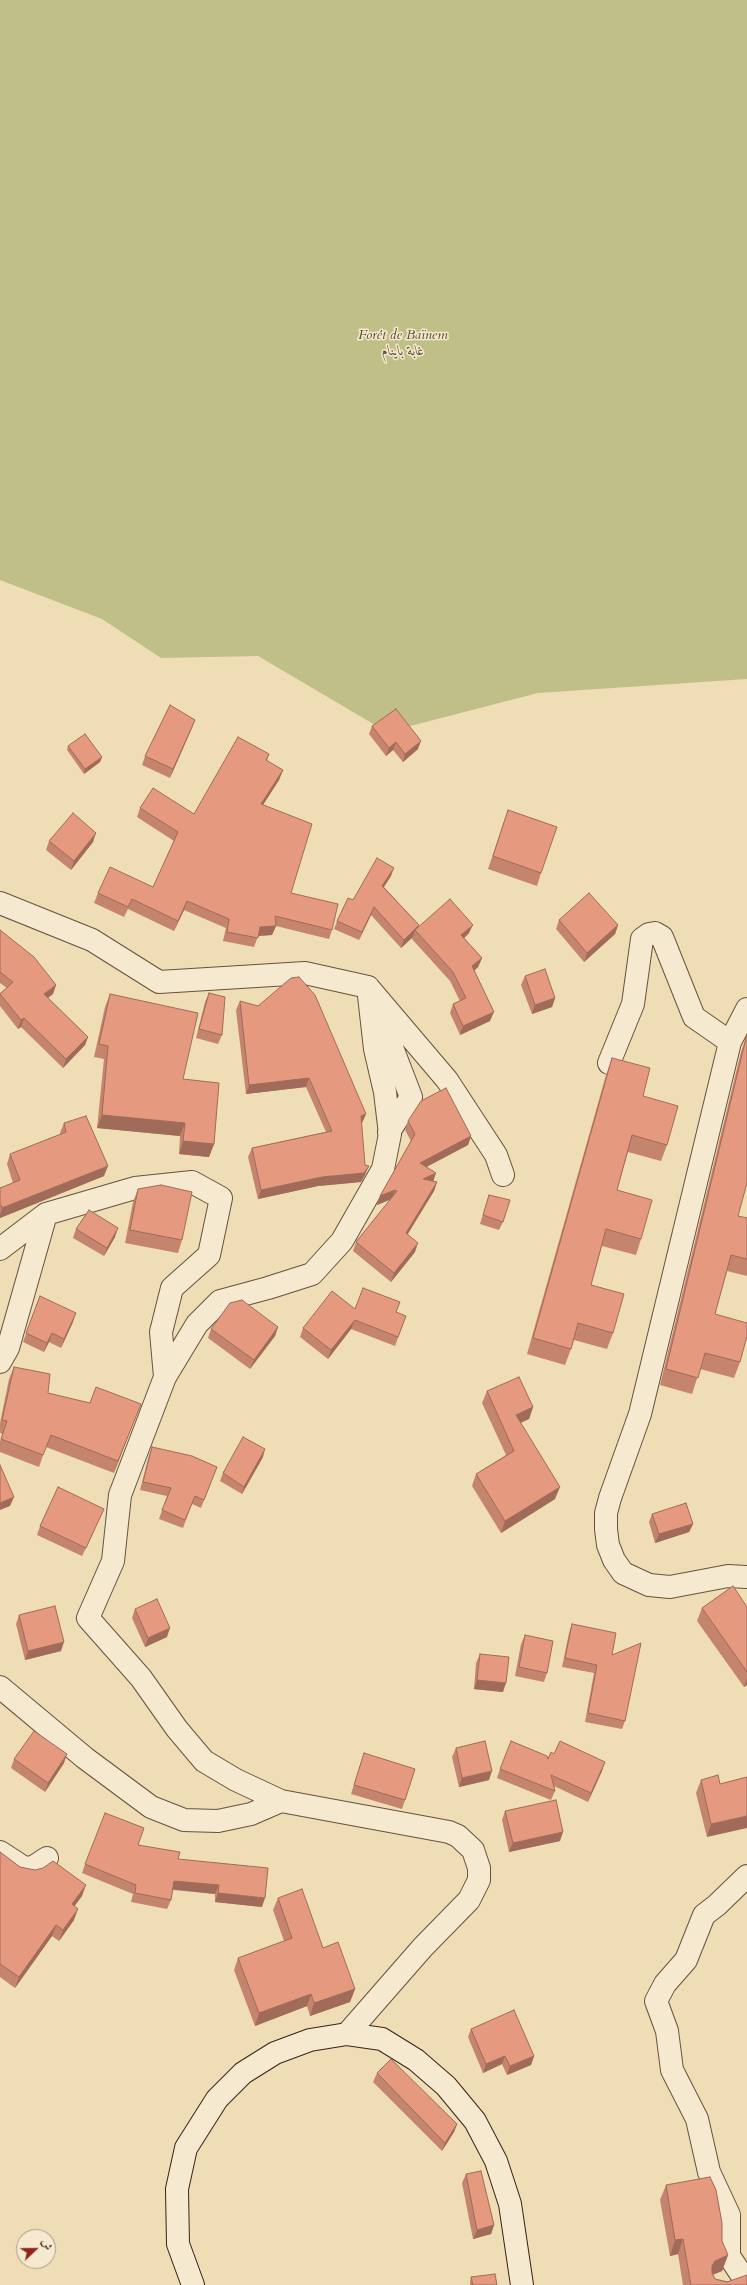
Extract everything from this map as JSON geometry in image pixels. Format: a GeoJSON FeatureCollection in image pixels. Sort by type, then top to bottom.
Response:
{"type":"FeatureCollection","features":[{"type":"Feature","properties":{"kind":"street"},"geometry":{"type":"LineString","coordinates":[[0,902],[92,940],[158,982],[305,973],[368,987],[447,1080],[496,1155],[503,1175]]}},
{"type":"Feature","properties":{"kind":"street"},"geometry":{"type":"LineString","coordinates":[[609,1063],[633,1004],[642,939],[649,934],[655,933],[662,937],[694,1017],[730,1042]]}},
{"type":"Feature","properties":{"kind":"street"},"geometry":{"type":"LineString","coordinates":[[347,2034],[423,1947],[470,1900],[479,1880],[477,1858],[466,1842],[449,1832],[281,1801],[236,1780],[204,1761],[177,1729],[141,1678],[88,1618],[113,1561],[120,1495],[165,1376],[197,1324],[220,1301],[312,1274],[342,1241],[370,1196],[383,1170],[389,1132],[411,1097],[368,987]]}},
{"type":"Feature","properties":{"kind":"street"},"geometry":{"type":"LineString","coordinates":[[747,1009],[730,1042],[640,1414],[606,1513],[608,1545],[614,1560],[623,1573],[649,1585],[677,1586],[728,1576],[747,1578]]}},
{"type":"Feature","properties":{"kind":"street"},"geometry":{"type":"LineString","coordinates":[[0,1249],[46,1214],[135,1188],[192,1182],[221,1198],[209,1255],[172,1288],[161,1332],[165,1376]]}},
{"type":"Feature","properties":{"kind":"street"},"geometry":{"type":"LineString","coordinates":[[0,1362],[8,1348],[46,1214]]}},
{"type":"Feature","properties":{"kind":"street"},"geometry":{"type":"LineString","coordinates":[[0,1687],[85,1758],[151,1807],[184,1820],[218,1821],[251,1814],[281,1801]]}},
{"type":"Feature","properties":{"kind":"street"},"geometry":{"type":"LineString","coordinates":[[0,1852],[23,1867],[32,1868],[47,1858]]}},
{"type":"Feature","properties":{"kind":"street"},"geometry":{"type":"LineString","coordinates":[[738,2278],[729,2256],[729,2215],[709,2172],[697,2119],[672,2070],[667,2030],[656,2001],[665,1984],[686,1960],[704,1915],[717,1905],[747,1876]]}},
{"type":"Feature","properties":{"kind":"street"},"geometry":{"type":"LineString","coordinates":[[193,2285],[178,2244],[177,2189],[186,2148],[217,2099],[243,2073],[275,2053],[310,2040],[347,2034],[382,2039],[416,2060],[446,2086],[475,2121],[496,2161],[510,2204],[522,2285]]}},
{"type":"Feature","properties":{"kind":"green space","name":"Forêt de Baïnem غابة باينام"},"geometry":{"type":"Polygon","coordinates":[[[0,0],[747,0],[747,679],[538,693],[387,732],[258,656],[161,658],[102,619],[0,580],[0,0]]]}},
{"type":"Feature","properties":{"kind":"building"},"geometry":{"type":"Polygon","coordinates":[[[170,705],[195,720],[173,769],[145,756],[170,705]]]}},
{"type":"Feature","properties":{"kind":"building"},"geometry":{"type":"Polygon","coordinates":[[[396,709],[421,741],[405,754],[396,742],[389,748],[372,726],[396,709]]]}},
{"type":"Feature","properties":{"kind":"building"},"geometry":{"type":"Polygon","coordinates":[[[85,734],[102,757],[85,769],[68,746],[85,734]]]}},
{"type":"Feature","properties":{"kind":"building"},"geometry":{"type":"Polygon","coordinates":[[[238,737],[269,754],[266,760],[283,770],[261,804],[312,824],[291,893],[338,904],[332,930],[275,916],[276,926],[260,927],[258,938],[227,932],[229,919],[187,901],[178,921],[132,899],[128,907],[98,893],[110,867],[153,887],[178,832],[140,808],[153,788],[194,814],[238,737]]]}},
{"type":"Feature","properties":{"kind":"building"},"geometry":{"type":"Polygon","coordinates":[[[508,810],[557,827],[541,873],[493,856],[508,810]]]}},
{"type":"Feature","properties":{"kind":"building"},"geometry":{"type":"Polygon","coordinates":[[[73,813],[96,833],[74,861],[49,841],[73,813]]]}},
{"type":"Feature","properties":{"kind":"building"},"geometry":{"type":"Polygon","coordinates":[[[377,858],[394,868],[382,886],[419,925],[404,940],[374,907],[362,932],[337,921],[348,898],[353,900],[377,858]]]}},
{"type":"Feature","properties":{"kind":"building"},"geometry":{"type":"Polygon","coordinates":[[[589,893],[618,925],[587,953],[559,920],[589,893]]]}},
{"type":"Feature","properties":{"kind":"building"},"geometry":{"type":"Polygon","coordinates":[[[450,899],[473,925],[461,935],[482,958],[472,966],[494,1012],[463,1026],[453,1004],[466,998],[453,972],[415,930],[450,899]]]}},
{"type":"Feature","properties":{"kind":"building"},"geometry":{"type":"Polygon","coordinates":[[[0,930],[34,957],[56,985],[44,994],[88,1037],[66,1059],[24,1018],[21,1020],[0,994],[13,982],[0,972],[0,930]]]}},
{"type":"Feature","properties":{"kind":"building"},"geometry":{"type":"Polygon","coordinates":[[[545,969],[555,998],[535,1005],[525,976],[545,969]]]}},
{"type":"Feature","properties":{"kind":"building"},"geometry":{"type":"Polygon","coordinates":[[[299,977],[315,995],[366,1114],[361,1116],[365,1165],[369,1166],[364,1173],[322,1177],[261,1190],[252,1148],[332,1131],[309,1078],[249,1085],[240,1001],[258,1006],[291,978],[299,977]]]}},
{"type":"Feature","properties":{"kind":"building"},"geometry":{"type":"Polygon","coordinates":[[[209,993],[225,997],[222,1035],[199,1029],[209,993]]]}},
{"type":"Feature","properties":{"kind":"building"},"geometry":{"type":"Polygon","coordinates":[[[110,994],[198,1013],[183,1079],[219,1083],[214,1144],[183,1141],[185,1123],[102,1115],[108,1046],[99,1044],[110,994]]]}},
{"type":"Feature","properties":{"kind":"building"},"geometry":{"type":"Polygon","coordinates":[[[747,1034],[747,1183],[738,1216],[747,1218],[747,1259],[731,1255],[715,1314],[747,1323],[747,1336],[740,1362],[705,1353],[698,1378],[666,1369],[747,1034]]]}},
{"type":"Feature","properties":{"kind":"building"},"geometry":{"type":"Polygon","coordinates":[[[612,1058],[650,1068],[643,1096],[678,1106],[667,1145],[632,1135],[617,1190],[652,1200],[641,1239],[606,1229],[591,1285],[624,1294],[613,1333],[578,1323],[571,1349],[533,1338],[612,1058]]]}},
{"type":"Feature","properties":{"kind":"building"},"geometry":{"type":"Polygon","coordinates":[[[446,1088],[471,1136],[420,1163],[436,1173],[423,1179],[437,1182],[406,1233],[418,1243],[394,1273],[356,1242],[397,1191],[395,1190],[380,1196],[415,1134],[408,1121],[421,1101],[446,1088]]]}},
{"type":"Feature","properties":{"kind":"building"},"geometry":{"type":"Polygon","coordinates":[[[86,1116],[108,1166],[2,1208],[2,1206],[0,1206],[0,1188],[20,1180],[10,1154],[66,1132],[64,1123],[86,1116]]]}},
{"type":"Feature","properties":{"kind":"building"},"geometry":{"type":"Polygon","coordinates":[[[161,1185],[192,1192],[182,1240],[130,1230],[138,1189],[161,1185]]]}},
{"type":"Feature","properties":{"kind":"building"},"geometry":{"type":"Polygon","coordinates":[[[489,1195],[510,1200],[503,1222],[483,1215],[489,1195]]]}},
{"type":"Feature","properties":{"kind":"building"},"geometry":{"type":"Polygon","coordinates":[[[89,1210],[118,1228],[107,1248],[76,1229],[89,1210]]]}},
{"type":"Feature","properties":{"kind":"building"},"geometry":{"type":"Polygon","coordinates":[[[363,1288],[400,1302],[396,1312],[406,1316],[398,1337],[355,1320],[331,1350],[303,1328],[332,1291],[355,1309],[363,1288]]]}},
{"type":"Feature","properties":{"kind":"building"},"geometry":{"type":"Polygon","coordinates":[[[40,1296],[76,1313],[64,1339],[52,1333],[47,1343],[26,1333],[40,1296]]]}},
{"type":"Feature","properties":{"kind":"building"},"geometry":{"type":"Polygon","coordinates":[[[242,1300],[278,1327],[254,1360],[211,1329],[230,1303],[242,1300]]]}},
{"type":"Feature","properties":{"kind":"building"},"geometry":{"type":"Polygon","coordinates":[[[14,1367],[50,1374],[48,1393],[90,1403],[96,1387],[141,1404],[118,1461],[51,1435],[43,1455],[1,1439],[7,1421],[2,1420],[14,1367]]]}},
{"type":"Feature","properties":{"kind":"building"},"geometry":{"type":"Polygon","coordinates":[[[519,1377],[533,1407],[516,1415],[560,1487],[505,1521],[476,1474],[514,1451],[487,1391],[519,1377]]]}},
{"type":"Feature","properties":{"kind":"building"},"geometry":{"type":"Polygon","coordinates":[[[243,1437],[265,1449],[244,1487],[223,1473],[243,1437]]]}},
{"type":"Feature","properties":{"kind":"building"},"geometry":{"type":"Polygon","coordinates":[[[152,1447],[192,1456],[217,1467],[204,1500],[195,1496],[185,1520],[162,1510],[171,1488],[143,1482],[152,1447]]]}},
{"type":"Feature","properties":{"kind":"building"},"geometry":{"type":"Polygon","coordinates":[[[0,1465],[14,1497],[0,1503],[0,1465]]]}},
{"type":"Feature","properties":{"kind":"building"},"geometry":{"type":"Polygon","coordinates":[[[58,1487],[104,1509],[86,1548],[40,1526],[58,1487]]]}},
{"type":"Feature","properties":{"kind":"building"},"geometry":{"type":"Polygon","coordinates":[[[686,1503],[693,1524],[659,1534],[652,1514],[686,1503]]]}},
{"type":"Feature","properties":{"kind":"building"},"geometry":{"type":"Polygon","coordinates":[[[733,1586],[747,1607],[747,1672],[702,1608],[733,1586]]]}},
{"type":"Feature","properties":{"kind":"building"},"geometry":{"type":"Polygon","coordinates":[[[157,1599],[170,1628],[148,1638],[135,1609],[157,1599]]]}},
{"type":"Feature","properties":{"kind":"building"},"geometry":{"type":"Polygon","coordinates":[[[55,1606],[64,1642],[28,1651],[19,1615],[55,1606]]]}},
{"type":"Feature","properties":{"kind":"building"},"geometry":{"type":"Polygon","coordinates":[[[572,1624],[616,1633],[612,1655],[641,1643],[625,1721],[588,1713],[597,1665],[565,1658],[572,1624]]]}},
{"type":"Feature","properties":{"kind":"building"},"geometry":{"type":"Polygon","coordinates":[[[525,1635],[553,1641],[547,1673],[519,1667],[525,1635]]]}},
{"type":"Feature","properties":{"kind":"building"},"geometry":{"type":"Polygon","coordinates":[[[480,1654],[509,1657],[506,1683],[477,1680],[480,1654]]]}},
{"type":"Feature","properties":{"kind":"building"},"geometry":{"type":"Polygon","coordinates":[[[34,1731],[67,1754],[48,1783],[14,1759],[34,1731]]]}},
{"type":"Feature","properties":{"kind":"building"},"geometry":{"type":"Polygon","coordinates":[[[485,1741],[492,1771],[462,1778],[456,1748],[485,1741]]]}},
{"type":"Feature","properties":{"kind":"building"},"geometry":{"type":"Polygon","coordinates":[[[511,1741],[547,1756],[548,1759],[551,1752],[554,1754],[560,1741],[605,1762],[591,1793],[551,1775],[555,1791],[500,1769],[511,1741]]]}},
{"type":"Feature","properties":{"kind":"building"},"geometry":{"type":"Polygon","coordinates":[[[364,1753],[415,1769],[405,1800],[354,1785],[364,1753]]]}},
{"type":"Feature","properties":{"kind":"building"},"geometry":{"type":"Polygon","coordinates":[[[718,1775],[720,1784],[747,1777],[747,1816],[711,1824],[701,1780],[718,1775]]]}},
{"type":"Feature","properties":{"kind":"building"},"geometry":{"type":"Polygon","coordinates":[[[556,1800],[563,1832],[513,1843],[505,1811],[556,1800]]]}},
{"type":"Feature","properties":{"kind":"building"},"geometry":{"type":"Polygon","coordinates":[[[105,1813],[144,1828],[138,1845],[180,1852],[178,1859],[268,1868],[265,1898],[218,1893],[219,1885],[174,1881],[171,1900],[135,1893],[136,1885],[85,1864],[105,1813]]]}},
{"type":"Feature","properties":{"kind":"building"},"geometry":{"type":"Polygon","coordinates":[[[0,1852],[20,1867],[35,1870],[43,1868],[53,1861],[86,1885],[72,1904],[78,1909],[63,1930],[56,1925],[19,1977],[0,1964],[0,1852]]]}},
{"type":"Feature","properties":{"kind":"building"},"geometry":{"type":"Polygon","coordinates":[[[302,1889],[323,1948],[338,1942],[355,1989],[314,2003],[311,1994],[259,2013],[238,1958],[292,1938],[278,1898],[302,1889]]]}},
{"type":"Feature","properties":{"kind":"building"},"geometry":{"type":"Polygon","coordinates":[[[514,2010],[534,2056],[510,2066],[505,2056],[486,2064],[471,2029],[514,2010]]]}},
{"type":"Feature","properties":{"kind":"building"},"geometry":{"type":"Polygon","coordinates":[[[391,2059],[457,2124],[445,2143],[377,2073],[391,2059]]]}},
{"type":"Feature","properties":{"kind":"building"},"geometry":{"type":"Polygon","coordinates":[[[481,2171],[494,2225],[477,2230],[466,2174],[481,2171]]]}},
{"type":"Feature","properties":{"kind":"building"},"geometry":{"type":"Polygon","coordinates":[[[710,2177],[716,2190],[722,2223],[722,2241],[728,2255],[715,2261],[712,2266],[712,2273],[715,2279],[727,2282],[747,2275],[747,2285],[691,2285],[683,2239],[675,2240],[666,2185],[710,2177]]]}},
{"type":"Feature","properties":{"kind":"building"},"geometry":{"type":"Polygon","coordinates":[[[495,2274],[497,2285],[473,2285],[471,2277],[495,2274]]]}}]}
